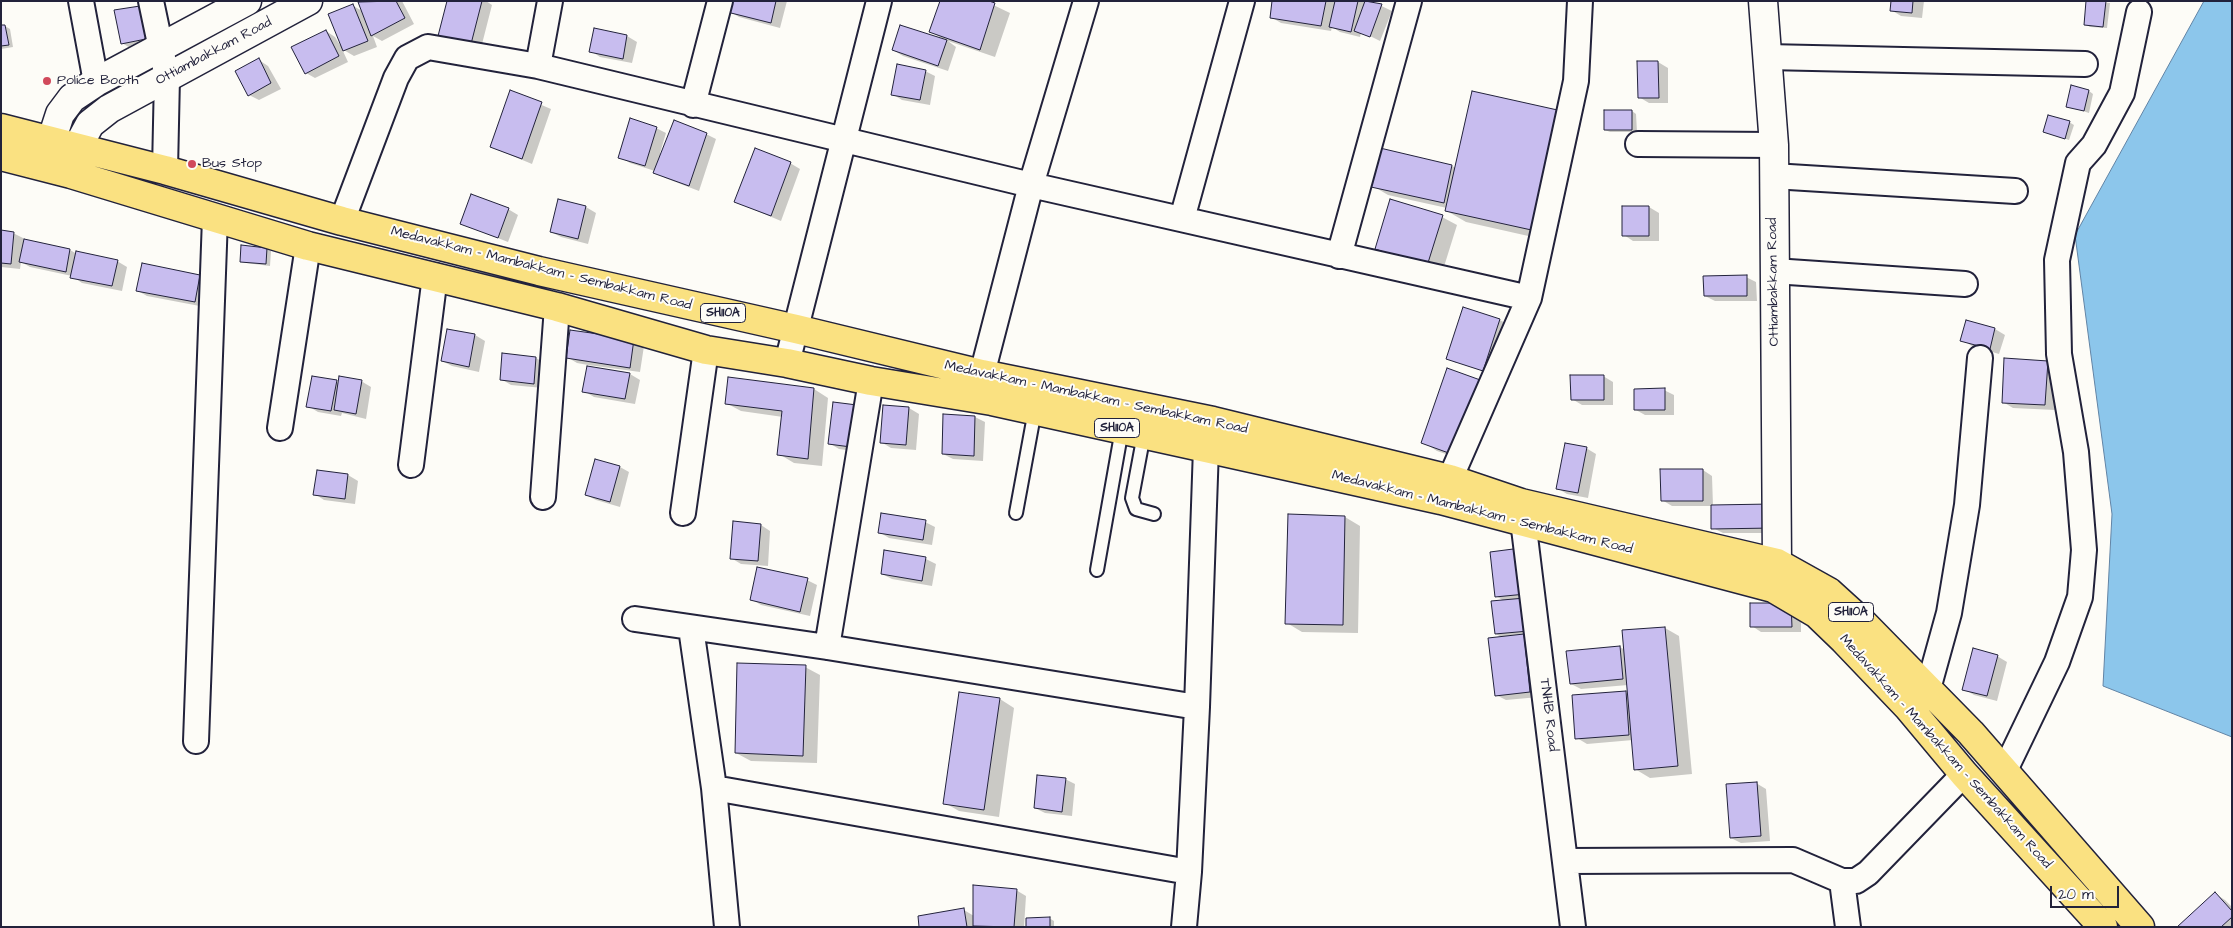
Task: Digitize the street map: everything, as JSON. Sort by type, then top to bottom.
[{"type":"main road","name":"Medavakkam - Mambakkam - Sembakkam Road","points":[[1,128],[50,140],[74,161],[215,218],[308,246],[557,307],[706,350],[787,363],[871,382],[992,400],[1441,500],[1522,512],[1777,563],[1829,592],[1862,622],[1971,732],[2140,927]]},
{"type":"main road","name":"Medavakkam - Mambakkam - Sembakkam Road","points":[[1,156],[43,166],[74,161],[165,170],[342,221],[539,271],[796,329],[982,374],[1213,421],[1450,479],[1522,512],[1773,588],[1817,614],[1844,640],[1908,707],[1964,774],[2103,927]]},
{"type":"street","points":[[80,1],[96,82]]},
{"type":"street","points":[[151,1],[167,77],[165,170]]},
{"type":"street","name":"Ottiambakkam Road","points":[[43,166],[60,114],[72,98],[96,82],[247,1]]},
{"type":"street","name":"Ottiambakkam Road","points":[[74,161],[90,124],[109,109],[308,1]]},
{"type":"street","points":[[538,66],[550,1]]},
{"type":"street","points":[[693,104],[720,1]]},
{"type":"street","points":[[787,363],[879,1]]},
{"type":"street","points":[[982,374],[1031,185],[1086,1]]},
{"type":"street","points":[[1182,219],[1242,1]]},
{"type":"street","points":[[1339,256],[1409,1]]},
{"type":"street","points":[[1450,479],[1529,298],[1576,81],[1580,1]]},
{"type":"street","name":"Ottiambakkam Road","points":[[1763,1],[1774,145],[1777,563]]},
{"type":"street","points":[[2005,770],[2057,662],[2080,597],[2084,550],[2076,452],[2059,354],[2057,260],[2078,163],[2094,145],[2122,93],[2139,12]]},
{"type":"street","points":[[342,221],[396,78],[407,58],[428,47],[538,66],[1031,185],[1529,298]]},
{"type":"street","points":[[1767,56],[2085,64]]},
{"type":"street","points":[[1638,144],[1774,145]]},
{"type":"street","points":[[1773,176],[2015,191]]},
{"type":"street","points":[[196,741],[215,218]]},
{"type":"street","points":[[280,428],[308,246]]},
{"type":"street","points":[[1774,271],[1965,284]]},
{"type":"street","points":[[412,465],[435,276]]},
{"type":"street","points":[[543,497],[557,307]]},
{"type":"street","points":[[684,513],[706,350]]},
{"type":"street","points":[[1928,689],[1949,613],[1967,505],[1980,358]]},
{"type":"street","points":[[827,647],[871,382]]},
{"type":"street","points":[[1184,927],[1189,872],[1197,708],[1206,448]]},
{"type":"street","name":"TNHB Road","points":[[1522,512],[1573,927]]},
{"type":"street","points":[[635,619],[827,647],[1197,708]]},
{"type":"street","points":[[691,628],[714,788],[727,927]]},
{"type":"street","points":[[1566,861],[1793,860],[1842,880],[1856,881],[1868,873],[1964,774]]},
{"type":"street","points":[[714,788],[1189,872]]},
{"type":"street","points":[[1842,880],[1848,927]]},
{"type":"lane","points":[[1016,513],[1035,410]]},
{"type":"lane","points":[[1133,432],[1132,498],[1136,509],[1154,514]]},
{"type":"lane","points":[[1097,570],[1133,432]]},
{"type":"water","points":[[2204,1],[2232,1],[2232,737],[2103,686],[2112,514],[2075,235]]},
{"type":"building","points":[[396,1],[405,18],[371,36],[358,2]]},
{"type":"building","points":[[447,1],[482,1],[471,44],[438,36]]},
{"type":"building","points":[[730,1],[776,1],[771,23],[727,12]]},
{"type":"building","points":[[940,1],[989,1],[995,3],[980,50],[929,32]]},
{"type":"building","points":[[1272,1],[1326,1],[1321,26],[1270,18]]},
{"type":"building","points":[[1335,1],[1358,1],[1351,32],[1329,27]]},
{"type":"building","points":[[1365,1],[1382,4],[1370,37],[1354,31]]},
{"type":"building","points":[[1891,1],[1913,1],[1912,13],[1890,11]]},
{"type":"building","points":[[2086,1],[2106,1],[2103,27],[2084,25]]},
{"type":"building","points":[[353,4],[368,41],[343,51],[328,14]]},
{"type":"building","points":[[140,6],[146,39],[121,44],[114,10]]},
{"type":"building","points":[[1,25],[5,25],[9,45],[1,46]]},
{"type":"building","points":[[900,25],[947,40],[938,66],[892,50]]},
{"type":"building","points":[[594,28],[627,35],[623,59],[589,52]]},
{"type":"building","points":[[326,30],[339,56],[305,74],[291,47]]},
{"type":"building","points":[[259,58],[271,83],[248,96],[235,71]]},
{"type":"building","points":[[1637,61],[1658,61],[1659,98],[1638,98]]},
{"type":"building","points":[[897,64],[926,70],[920,100],[891,95]]},
{"type":"building","points":[[2071,85],[2089,90],[2084,111],[2066,107]]},
{"type":"building","points":[[510,90],[542,102],[522,159],[490,147]]},
{"type":"building","points":[[1472,91],[1562,111],[1536,231],[1445,211]]},
{"type":"building","points":[[1604,110],[1632,110],[1632,130],[1604,130]]},
{"type":"building","points":[[2048,115],[2070,121],[2065,139],[2043,132]]},
{"type":"building","points":[[630,118],[657,127],[645,166],[618,158]]},
{"type":"building","points":[[674,120],[707,133],[689,186],[653,173]]},
{"type":"building","points":[[755,148],[791,162],[771,216],[734,202]]},
{"type":"building","points":[[1380,148],[1452,165],[1444,203],[1371,187]]},
{"type":"building","points":[[471,194],[509,208],[498,238],[460,224]]},
{"type":"building","points":[[558,199],[586,206],[578,239],[550,232]]},
{"type":"building","points":[[1390,199],[1443,215],[1427,266],[1375,249]]},
{"type":"building","points":[[1622,206],[1649,206],[1649,236],[1622,236]]},
{"type":"building","points":[[1,230],[14,232],[11,264],[1,263]]},
{"type":"building","points":[[24,239],[70,249],[66,272],[19,262]]},
{"type":"building","points":[[241,245],[267,248],[266,264],[240,262]]},
{"type":"building","points":[[76,251],[118,260],[112,286],[70,278]]},
{"type":"building","points":[[142,263],[200,275],[195,302],[136,291]]},
{"type":"building","points":[[1747,275],[1747,296],[1704,296],[1703,276]]},
{"type":"building","points":[[1463,307],[1500,319],[1483,371],[1446,359]]},
{"type":"building","points":[[1966,320],[1995,328],[1990,349],[1960,341]]},
{"type":"building","points":[[447,329],[475,334],[469,367],[441,361]]},
{"type":"building","points":[[570,330],[634,339],[630,368],[566,358]]},
{"type":"building","points":[[502,353],[536,357],[534,384],[500,380]]},
{"type":"building","points":[[2004,358],[2048,361],[2045,405],[2002,403]]},
{"type":"building","points":[[587,366],[630,373],[625,399],[582,392]]},
{"type":"building","points":[[1447,368],[1483,381],[1457,456],[1421,443]]},
{"type":"building","points":[[1570,375],[1604,375],[1604,400],[1571,400]]},
{"type":"building","points":[[312,376],[337,380],[331,411],[306,407]]},
{"type":"building","points":[[339,376],[362,380],[356,414],[334,410]]},
{"type":"building","points":[[728,377],[814,388],[808,459],[777,455],[782,411],[725,404]]},
{"type":"building","points":[[1665,388],[1665,410],[1634,410],[1634,389]]},
{"type":"building","points":[[833,402],[857,405],[851,447],[828,444]]},
{"type":"building","points":[[883,405],[909,407],[906,445],[880,443]]},
{"type":"building","points":[[943,414],[975,416],[974,456],[942,454]]},
{"type":"building","points":[[1565,443],[1587,447],[1578,493],[1556,489]]},
{"type":"building","points":[[595,459],[620,466],[610,502],[585,495]]},
{"type":"building","points":[[1660,469],[1703,469],[1703,501],[1661,501]]},
{"type":"building","points":[[317,470],[348,474],[345,499],[313,495]]},
{"type":"building","points":[[1772,504],[1773,528],[1711,529],[1711,505]]},
{"type":"building","points":[[881,513],[926,520],[923,540],[878,533]]},
{"type":"building","points":[[1288,514],[1345,516],[1343,625],[1285,624]]},
{"type":"building","points":[[733,521],[761,524],[758,561],[730,559]]},
{"type":"building","points":[[1521,548],[1526,594],[1495,597],[1490,552]]},
{"type":"building","points":[[884,550],[926,557],[922,581],[881,574]]},
{"type":"building","points":[[757,567],[808,578],[800,612],[750,600]]},
{"type":"building","points":[[1525,598],[1529,631],[1495,634],[1491,601]]},
{"type":"building","points":[[1750,603],[1791,603],[1792,627],[1750,627]]},
{"type":"building","points":[[1665,627],[1678,766],[1634,770],[1622,630]]},
{"type":"building","points":[[1524,634],[1530,692],[1495,696],[1488,638]]},
{"type":"building","points":[[1620,646],[1623,679],[1570,684],[1566,651]]},
{"type":"building","points":[[1973,648],[1998,655],[1987,696],[1962,690]]},
{"type":"building","points":[[737,663],[806,665],[803,756],[735,753]]},
{"type":"building","points":[[1626,691],[1629,735],[1575,739],[1572,695]]},
{"type":"building","points":[[959,692],[1000,698],[984,810],[943,804]]},
{"type":"building","points":[[1037,775],[1066,778],[1062,812],[1034,808]]},
{"type":"building","points":[[1757,782],[1761,836],[1730,838],[1726,784]]},
{"type":"building","points":[[973,885],[1017,889],[1014,927],[973,926]]},
{"type":"building","points":[[2215,892],[2232,911],[2232,917],[2221,927],[2177,927]]},
{"type":"building","points":[[964,908],[967,927],[919,927],[918,916]]},
{"type":"building","points":[[1050,917],[1050,927],[1026,927],[1026,918]]},
{"type":"place","name":"Police Booth","points":[[47,81]]},
{"type":"place","name":"Bus Stop","points":[[192,164]]}]
